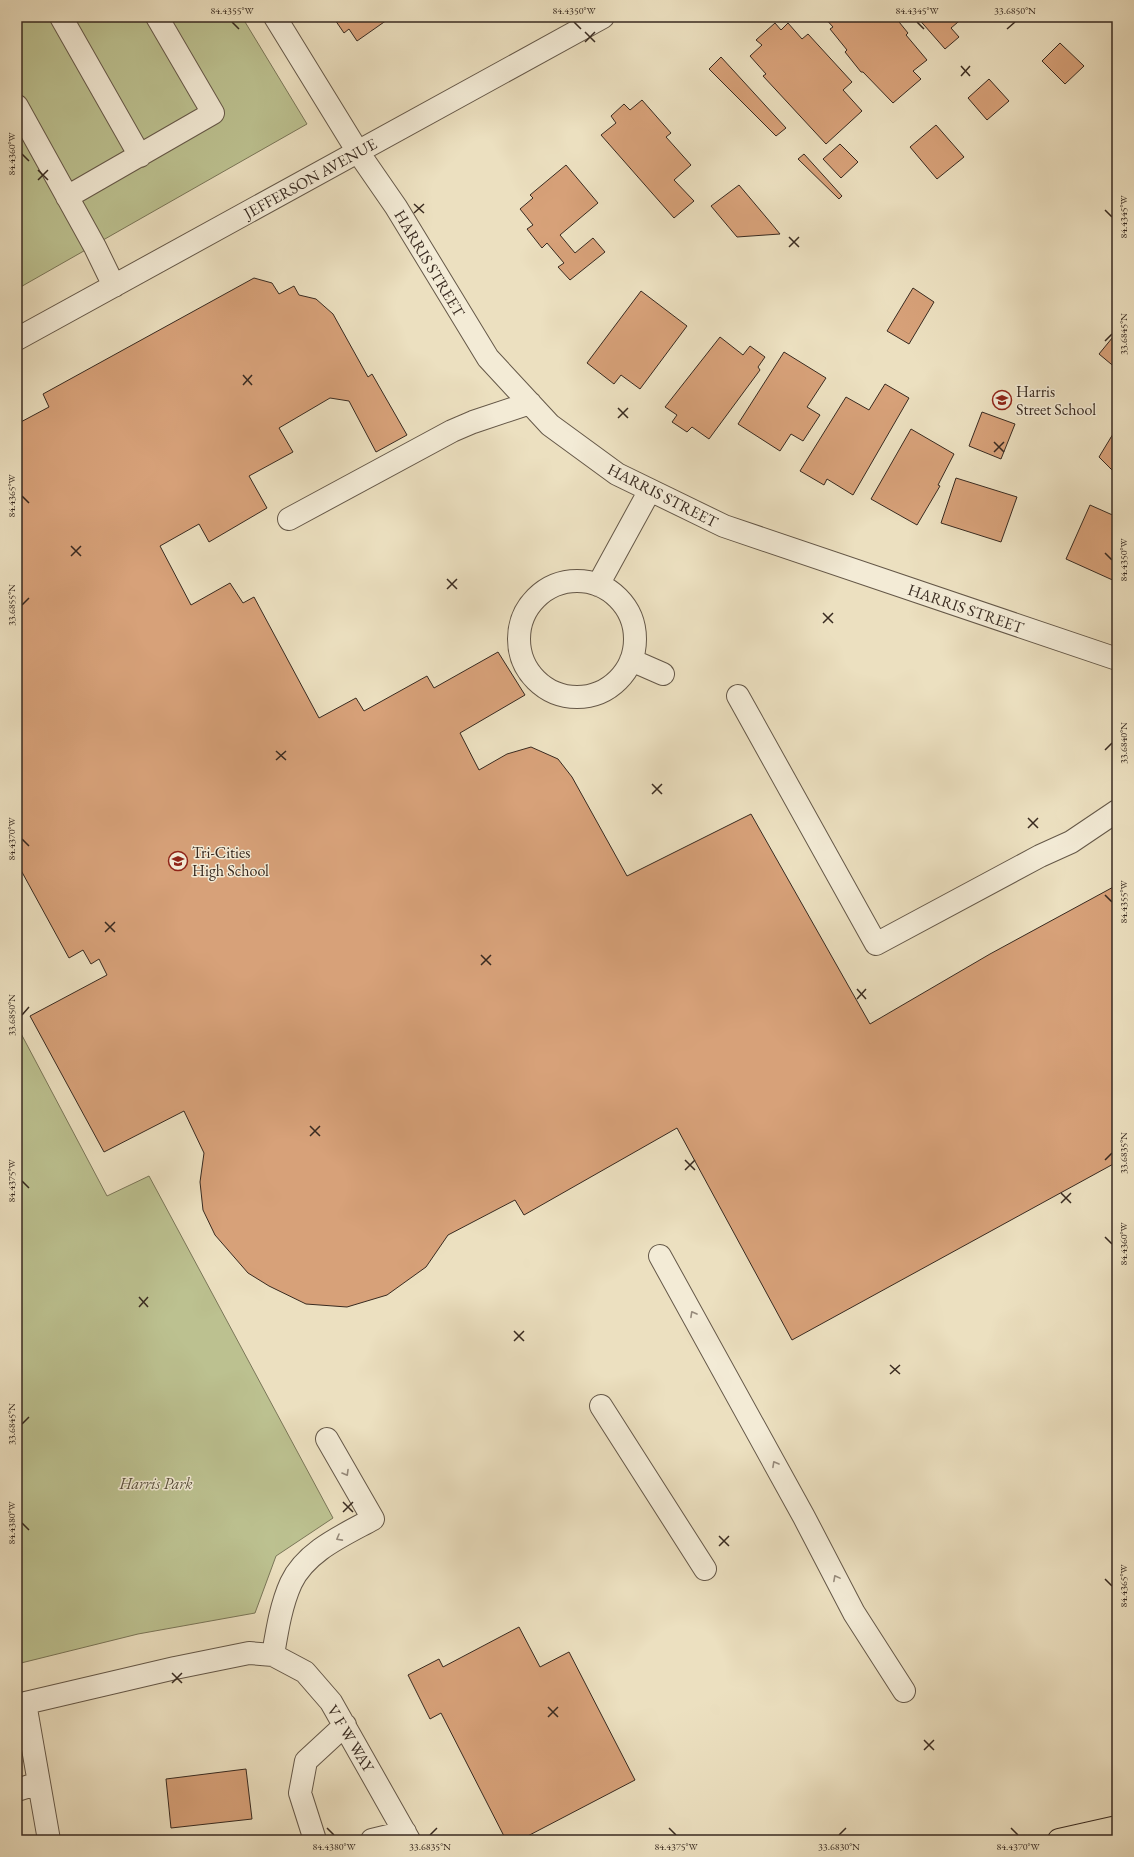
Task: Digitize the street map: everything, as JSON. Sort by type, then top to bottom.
[{"type":"main road","points":[[1059,1840],[1117,1827]]},
{"type":"street","points":[[62,17],[140,156]]},
{"type":"street","points":[[67,197],[213,113],[157,17]]},
{"type":"street","name":"HARRIS STREET","points":[[275,17],[358,152],[396,207],[488,358],[550,425],[617,474],[724,526],[1117,659]]},
{"type":"street","name":"JEFFERSON AVENUE","points":[[17,339],[603,17]]},
{"type":"street","points":[[17,106],[95,247],[114,286]]},
{"type":"street","points":[[289,519],[452,432],[473,422],[530,403]]},
{"type":"street","points":[[598,586],[650,490]]},
{"type":"street","points":[[573,581],[590,582],[605,588],[618,598],[628,612],[634,627],[631,660],[623,674],[611,686],[596,693],[580,697],[564,696],[548,690],[535,680],[525,666],[520,651],[519,634],[523,618],[531,604],[543,592],[558,584],[573,581]]},
{"type":"street","points":[[631,660],[663,674]]},
{"type":"street","points":[[738,696],[876,944],[1040,856],[1071,842],[1117,811]]},
{"type":"street","points":[[660,1256],[804,1517],[854,1613],[904,1691]]},
{"type":"street","points":[[600,1406],[705,1569]]},
{"type":"street","points":[[50,1840],[21,1704],[175,1668],[249,1653],[273,1655],[278,1626],[291,1582],[304,1564],[326,1545],[373,1519],[327,1439]]},
{"type":"street","name":"V F W WAY","points":[[273,1655],[305,1672],[331,1702],[407,1836]]},
{"type":"street","points":[[314,1840],[300,1793],[306,1761],[345,1725]]},
{"type":"street","points":[[17,1790],[39,1783]]},
{"type":"street","points":[[372,1840],[407,1836]]},
{"type":"green space","points":[[17,17],[242,17],[307,124],[17,289]]},
{"type":"green space","name":"Harris Park","points":[[17,1026],[107,1196],[149,1176],[333,1518],[276,1556],[255,1613],[138,1634],[17,1664]]},
{"type":"building","points":[[333,17],[385,17],[387,20],[357,41],[349,29],[344,33]]},
{"type":"building","points":[[824,17],[895,17],[908,33],[906,35],[927,60],[913,71],[921,79],[893,103],[863,72],[861,72],[845,52],[847,50],[830,29],[833,27]]},
{"type":"building","points":[[917,17],[964,17],[951,28],[959,37],[945,49]]},
{"type":"building","points":[[775,23],[781,30],[788,23],[802,39],[808,34],[852,82],[843,90],[862,111],[826,144],[763,76],[766,74],[750,56],[762,45],[756,40]]},
{"type":"building","points":[[1060,43],[1084,66],[1065,84],[1042,61]]},
{"type":"building","points":[[721,57],[786,128],[776,136],[709,69]]},
{"type":"building","points":[[989,79],[1009,101],[987,120],[968,98]]},
{"type":"building","points":[[642,100],[671,133],[666,137],[691,165],[674,180],[694,201],[674,218],[601,135],[616,123],[611,116],[624,104],[630,110]]},
{"type":"building","points":[[936,125],[964,157],[937,179],[910,147]]},
{"type":"building","points":[[840,144],[858,162],[841,178],[823,159]]},
{"type":"building","points":[[804,154],[842,196],[839,199],[798,159]]},
{"type":"building","points":[[566,165],[598,203],[560,235],[575,253],[593,238],[605,252],[570,280],[558,267],[564,263],[547,243],[542,248],[527,229],[533,225],[520,209],[533,198],[530,195]]},
{"type":"building","points":[[739,185],[780,234],[737,237],[711,206]]},
{"type":"building","points":[[254,278],[272,283],[279,294],[294,286],[299,295],[316,299],[333,314],[368,377],[372,374],[407,435],[376,452],[349,401],[330,398],[279,428],[293,452],[249,476],[267,508],[209,542],[199,524],[160,546],[191,605],[230,583],[243,603],[254,597],[319,718],[356,698],[364,711],[427,676],[434,688],[498,652],[525,695],[460,733],[479,770],[507,754],[531,747],[558,759],[572,777],[627,876],[751,814],[870,1024],[990,954],[1117,885],[1117,1162],[792,1340],[677,1128],[524,1215],[515,1200],[448,1235],[426,1267],[387,1295],[347,1307],[306,1304],[269,1286],[248,1273],[215,1235],[203,1210],[200,1182],[204,1153],[184,1111],[104,1152],[30,1016],[107,975],[99,959],[91,964],[83,950],[69,958],[17,863],[17,424],[49,407],[43,394]]},
{"type":"building","points":[[913,288],[934,302],[909,344],[887,331]]},
{"type":"building","points":[[641,291],[687,326],[640,389],[621,375],[614,384],[587,363]]},
{"type":"building","points":[[1117,332],[1117,369],[1099,354]]},
{"type":"building","points":[[720,337],[743,355],[750,346],[765,357],[758,367],[760,370],[709,439],[692,427],[687,432],[672,422],[677,415],[665,407]]},
{"type":"building","points":[[784,352],[826,378],[807,407],[820,415],[803,441],[791,434],[780,451],[738,424]]},
{"type":"building","points":[[885,384],[909,398],[853,495],[827,479],[824,485],[800,471],[846,397],[869,410]]},
{"type":"building","points":[[982,412],[1015,424],[1001,459],[969,446]]},
{"type":"building","points":[[911,429],[954,454],[938,485],[940,486],[917,525],[871,499]]},
{"type":"building","points":[[1116,429],[1117,430],[1117,475],[1099,457]]},
{"type":"building","points":[[956,478],[1017,497],[1001,542],[941,523]]},
{"type":"building","points":[[1090,505],[1117,517],[1117,582],[1066,559]]},
{"type":"building","points":[[519,1627],[540,1667],[569,1652],[635,1780],[520,1840],[506,1840],[441,1713],[430,1719],[408,1675],[439,1659],[443,1667]]},
{"type":"building","points":[[246,1769],[252,1819],[171,1828],[166,1779]]},
{"type":"place","name":"Harris Street School","points":[[1002,400]]},
{"type":"place","name":"Tri-Cities High School","points":[[178,861]]}]
